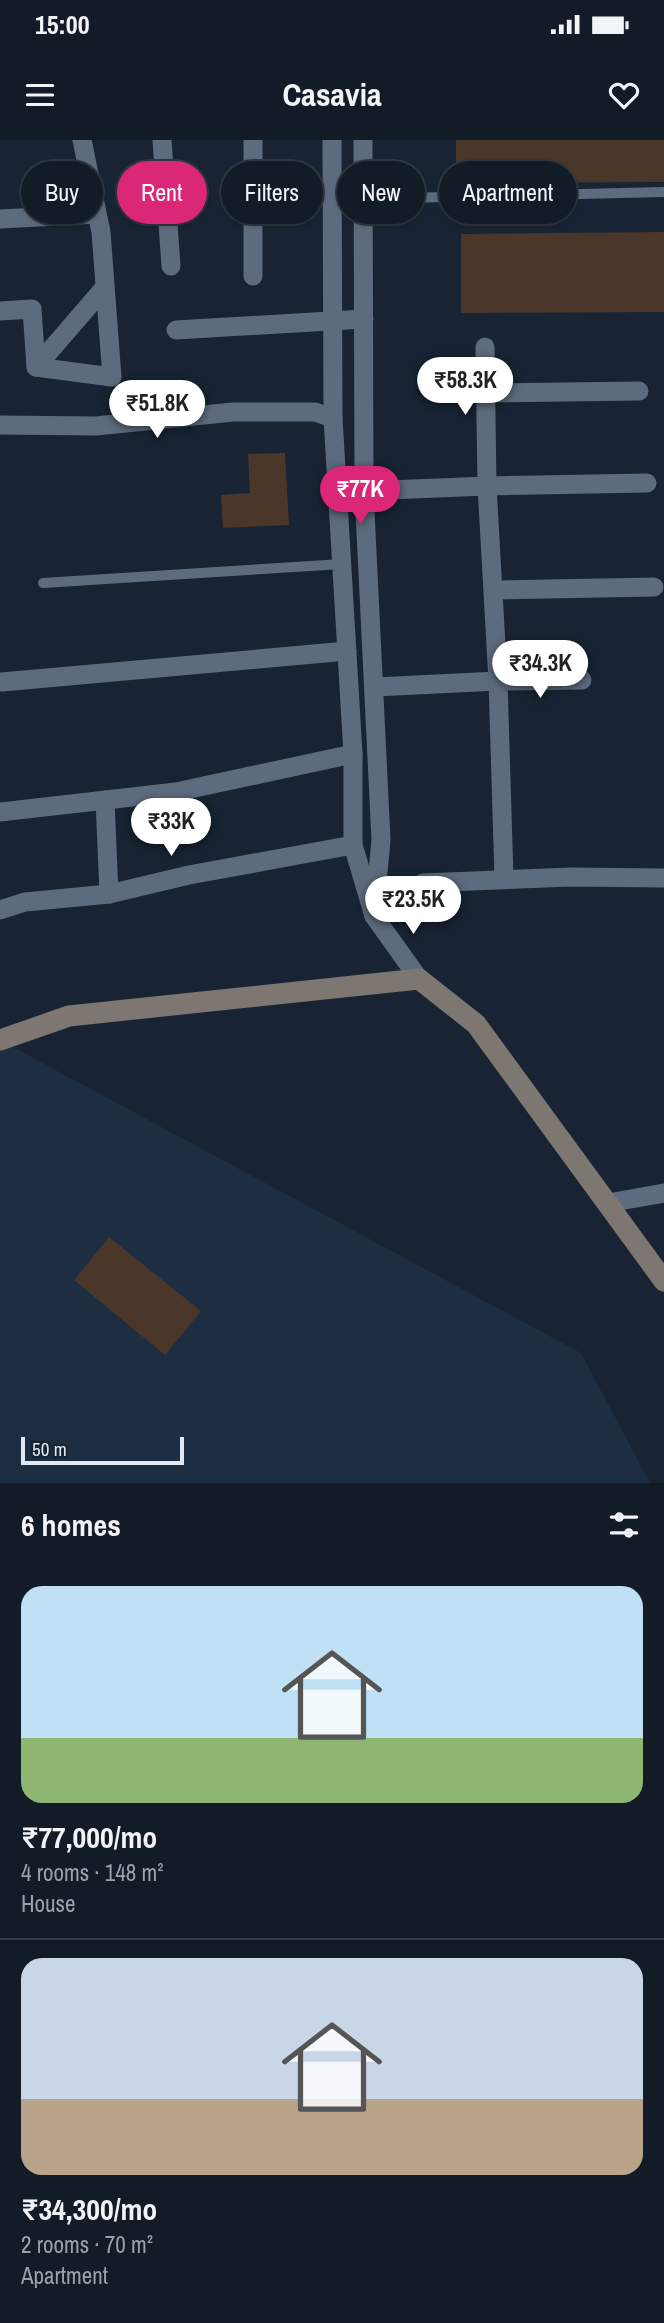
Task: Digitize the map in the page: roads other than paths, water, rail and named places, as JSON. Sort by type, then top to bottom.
[{"type":"street","points":[[82,140],[86,161]]},
{"type":"street","points":[[162,140],[171,266]]},
{"type":"street","points":[[253,140],[253,276]]},
{"type":"street","points":[[332,140],[333,418],[353,754],[353,845],[374,916],[419,979],[476,1024],[664,1281]]},
{"type":"street","points":[[363,140],[363,161]]},
{"type":"street","points":[[0,219],[21,218]]},
{"type":"street","points":[[36,367],[112,377],[98,224]]},
{"type":"street","points":[[363,224],[364,491],[381,840],[374,916]]},
{"type":"street","points":[[36,367],[105,287]]},
{"type":"street","points":[[0,311],[32,309],[36,367]]},
{"type":"street","points":[[176,330],[365,319]]},
{"type":"street","points":[[485,347],[487,486],[494,590],[505,878]]},
{"type":"street","points":[[484,393],[639,391]]},
{"type":"street","points":[[0,425],[96,426],[233,412],[315,412],[333,418]]},
{"type":"street","points":[[364,491],[647,483]]},
{"type":"street","points":[[494,590],[653,587]]},
{"type":"street","points":[[2,682],[347,650]]},
{"type":"street","points":[[374,687],[582,680]]},
{"type":"street","points":[[0,812],[176,792],[353,754]]},
{"type":"street","points":[[105,800],[109,894]]},
{"type":"street","points":[[0,910],[25,902],[109,894],[189,875],[353,845]]},
{"type":"street","points":[[374,916],[423,883],[505,878],[664,878]]},
{"type":"street","points":[[0,1040],[69,1016],[419,979]]},
{"type":"street","points":[[608,1203],[664,1193]]},
{"type":"lane","points":[[425,198],[664,192]]},
{"type":"lane","points":[[43,583],[342,564]]}]
